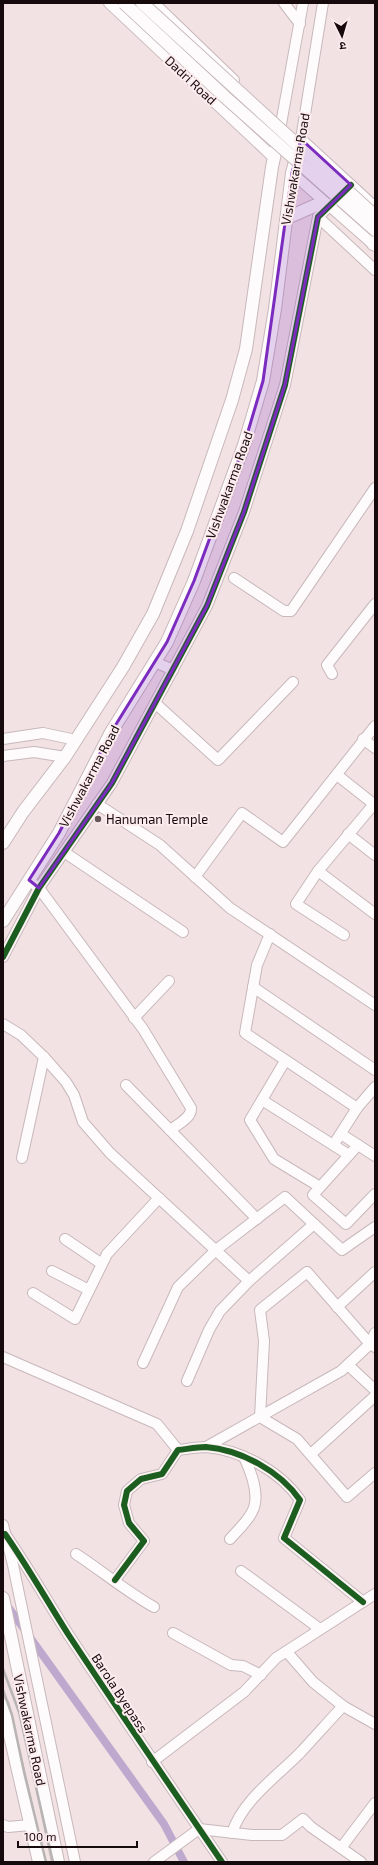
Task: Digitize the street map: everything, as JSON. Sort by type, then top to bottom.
[{"type":"main road","points":[[124,3],[225,97],[375,230]]},
{"type":"main road","points":[[142,3],[375,216]]},
{"type":"main road","name":"Vishwakarma Road","points":[[3,843],[23,812],[76,740],[123,667],[153,614],[187,531],[232,400],[246,349],[274,158],[281,124]]},
{"type":"main road","name":"Vishwakarma Road","points":[[3,921],[59,833],[110,734],[167,642],[194,580],[244,445],[263,381],[275,309],[292,173],[300,140]]},
{"type":"main road","points":[[287,218],[326,205]]},
{"type":"main road","name":"Vishwakarma Road","points":[[3,1598],[58,1862]]},
{"type":"main road","name":"Vishwakarma Road","points":[[4,1710],[39,1862]]},
{"type":"street","name":"Dadri Road","points":[[109,3],[274,158]]},
{"type":"street","points":[[154,3],[281,124]]},
{"type":"street","points":[[284,3],[300,24]]},
{"type":"street","name":"Vishwakarma Road","points":[[281,124],[303,3]]},
{"type":"street","name":"Vishwakarma Road","points":[[300,140],[323,3]]},
{"type":"street","points":[[300,140],[375,207]]},
{"type":"street","points":[[292,173],[326,205],[374,244]]},
{"type":"street","points":[[3,956],[39,888],[112,783],[207,606],[244,512],[264,455],[285,385],[318,217],[326,205],[351,185]]},
{"type":"street","points":[[318,217],[375,270]]},
{"type":"street","points":[[234,578],[284,611],[291,611],[375,488]]},
{"type":"street","points":[[332,674],[327,665],[375,604]]},
{"type":"street","points":[[154,662],[173,670]]},
{"type":"street","points":[[155,703],[218,760],[293,682]]},
{"type":"street","points":[[195,876],[242,813],[283,842],[337,775],[363,739],[375,726]]},
{"type":"street","points":[[3,739],[43,733],[76,740]]},
{"type":"street","points":[[363,739],[375,748]]},
{"type":"street","points":[[3,756],[34,752],[64,757]]},
{"type":"street","points":[[337,775],[374,804],[318,871],[296,904],[344,935]]},
{"type":"street","points":[[97,804],[160,845],[230,908],[375,1005]]},
{"type":"street","points":[[348,834],[375,856]]},
{"type":"street","points":[[64,852],[183,932]]},
{"type":"street","points":[[318,871],[375,914]]},
{"type":"street","points":[[29,880],[39,888],[134,1018],[191,1108],[191,1112],[188,1117],[170,1130]]},
{"type":"street","points":[[270,934],[257,966],[245,1034],[357,1108]]},
{"type":"street","points":[[134,1018],[169,981]]},
{"type":"street","points":[[254,987],[375,1070]]},
{"type":"street","points":[[3,1024],[21,1035],[44,1057],[66,1082],[74,1095],[82,1122],[110,1153],[249,1281]]},
{"type":"street","points":[[22,1158],[44,1057]]},
{"type":"street","points":[[285,1061],[250,1120],[274,1159],[320,1187]]},
{"type":"street","points":[[126,1085],[257,1219]]},
{"type":"street","points":[[334,1144],[357,1108],[375,1087]]},
{"type":"street","points":[[262,1100],[334,1144],[349,1155]]},
{"type":"street","points":[[341,1134],[375,1156]]},
{"type":"street","points":[[358,1145],[313,1195],[346,1224],[375,1194]]},
{"type":"street","points":[[142,1363],[178,1287],[216,1250],[285,1197],[342,1250],[375,1227]]},
{"type":"street","points":[[33,1293],[75,1319],[107,1254],[159,1198]]},
{"type":"street","points":[[187,1382],[220,1311],[249,1281],[314,1224]]},
{"type":"street","points":[[65,1239],[102,1264]]},
{"type":"street","points":[[52,1271],[89,1290]]},
{"type":"street","points":[[260,1417],[264,1341],[260,1310],[307,1272],[372,1346]]},
{"type":"street","points":[[337,1307],[375,1272]]},
{"type":"street","points":[[206,1447],[341,1371],[372,1346],[375,1333]]},
{"type":"street","points":[[3,1357],[157,1424],[178,1450]]},
{"type":"street","points":[[348,1365],[375,1390]]},
{"type":"street","points":[[311,1454],[375,1396]]},
{"type":"street","points":[[260,1417],[297,1439],[348,1497],[375,1473]]},
{"type":"street","points":[[178,1450],[206,1447],[239,1454],[277,1475],[300,1500],[284,1538],[363,1602]]},
{"type":"street","points":[[115,1580],[144,1541],[129,1523],[124,1505],[127,1491],[141,1479],[162,1474],[178,1450]]},
{"type":"street","points":[[230,1539],[253,1511],[255,1496],[252,1477],[244,1457]]},
{"type":"street","points":[[4,1531],[13,1565],[75,1862]]},
{"type":"street","name":"Barola Byepass","points":[[4,1531],[27,1565],[45,1598],[152,1762],[197,1830],[222,1862]]},
{"type":"street","points":[[76,1554],[115,1580],[133,1596],[154,1607]]},
{"type":"street","points":[[241,1571],[320,1629]]},
{"type":"street","points":[[152,1762],[244,1692],[276,1658],[375,1594]]},
{"type":"street","points":[[173,1632],[231,1665],[243,1666],[260,1675]]},
{"type":"street","points":[[286,1652],[313,1682],[343,1706],[369,1722],[375,1723]]},
{"type":"street","points":[[232,1833],[236,1820],[255,1797],[343,1706]]},
{"type":"street","points":[[341,1848],[375,1802]]},
{"type":"street","points":[[158,1861],[197,1830],[282,1835],[303,1819],[361,1862]]},
{"type":"street","points":[[3,1825],[8,1827],[30,1825]]},
{"type":"highlighted area","points":[[301,139],[351,185],[318,217],[285,385],[244,512],[207,606],[112,783],[39,888],[29,880],[59,833],[110,734],[167,642],[194,581],[244,445],[263,381],[292,173]]},
{"type":"waterway","points":[[6,1604],[164,1824],[184,1862]]},
{"type":"railway","points":[[3,1669],[19,1712],[53,1862]]},
{"type":"railway","points":[[3,1690],[12,1715],[46,1862]]},
{"type":"cycle path","points":[[3,957],[39,888],[112,783],[207,606],[244,512],[285,385],[318,217],[351,185]]},
{"type":"cycle path","points":[[115,1580],[144,1541],[129,1523],[124,1505],[127,1491],[141,1479],[162,1474],[178,1450],[206,1447],[233,1452],[246,1457],[271,1471],[282,1480],[300,1500],[284,1538],[363,1602]]},
{"type":"cycle path","points":[[3,1534],[5,1534],[30,1571],[68,1634],[222,1862]]},
{"type":"place","name":"Hanuman Temple","points":[[98,819]]}]
